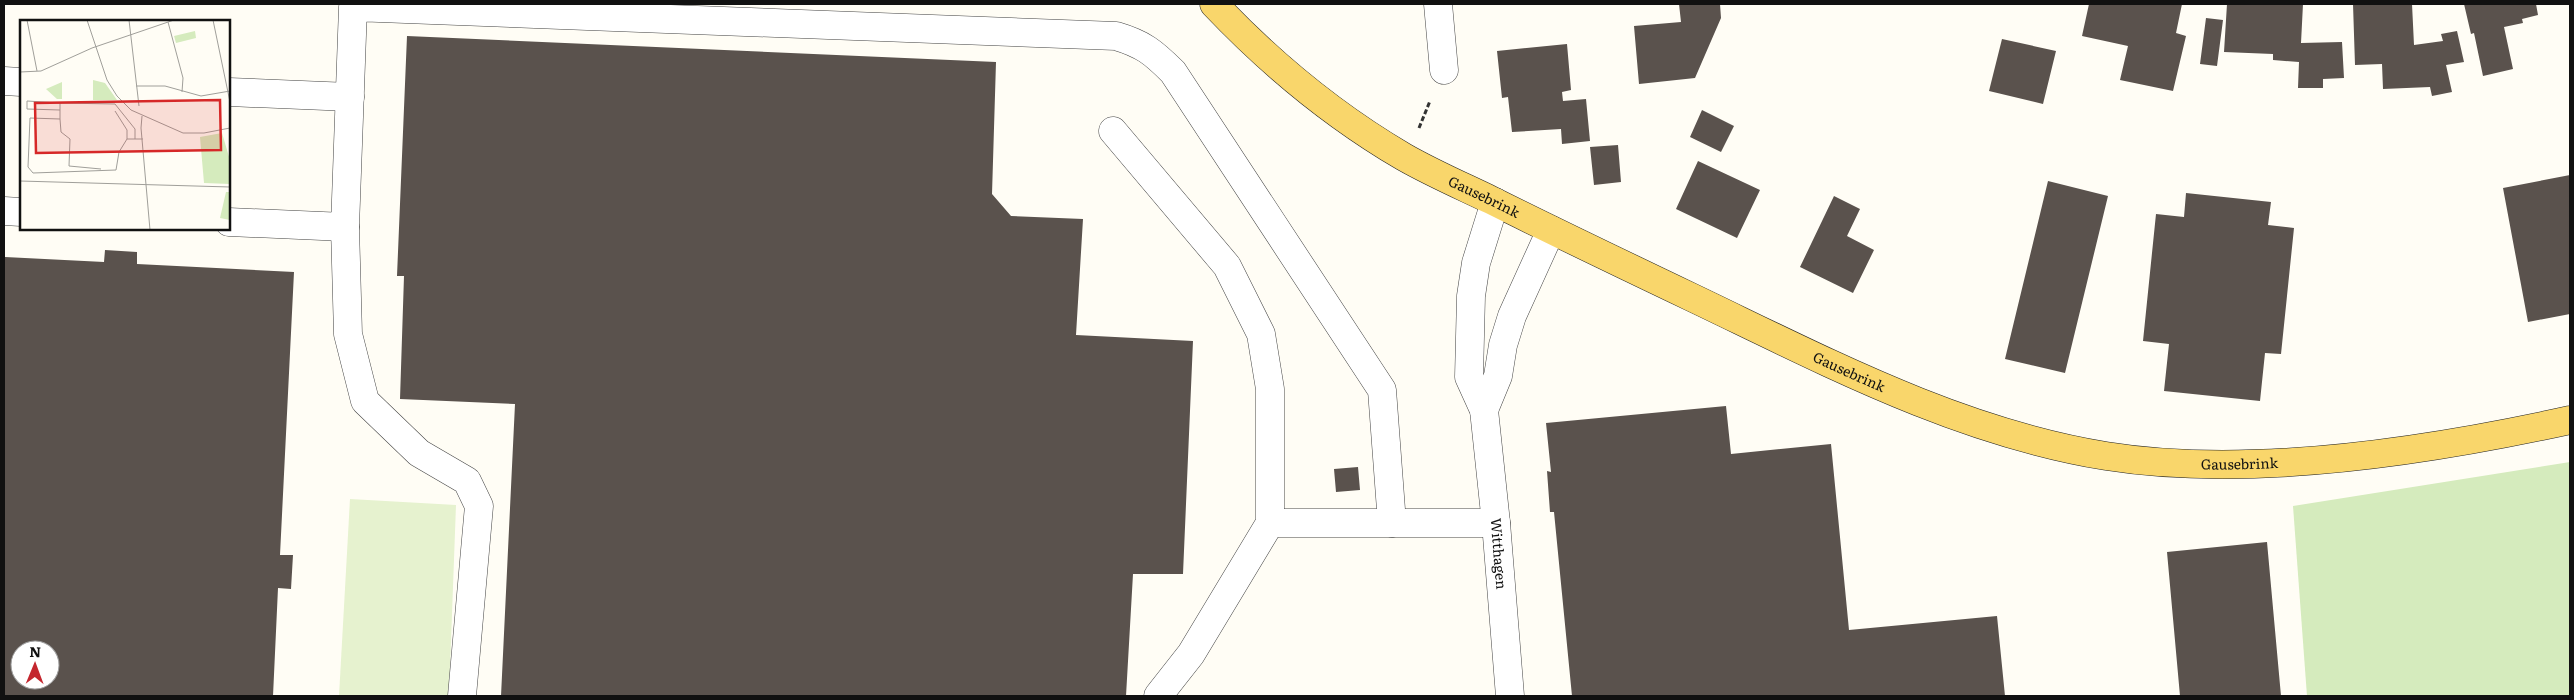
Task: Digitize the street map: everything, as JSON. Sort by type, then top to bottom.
[{"type":"main road","name":"Gausebrink","points":[[1214,4],[1272,60],[1336,112],[1406,158],[1551,230],[1920,404],[2003,432],[2052,445],[2107,456],[2213,463],[2286,461],[2424,446],[2570,420]]},
{"type":"street","points":[[1438,4],[1444,70]]},
{"type":"street","points":[[462,696],[479,506],[467,481],[419,453],[365,401],[348,334],[345,227],[352,5],[1116,36],[1139,43],[1155,54],[1172,72],[1382,390],[1392,523]]},
{"type":"street","points":[[4,81],[20,82]]},
{"type":"street","points":[[230,92],[350,97]]},
{"type":"street","points":[[1113,131],[1227,266],[1261,334],[1270,389],[1270,523],[1191,654],[1158,696]]},
{"type":"street","name":"Witthagen","points":[[1495,202],[1476,263],[1471,296],[1468,341],[1469,376],[1484,410],[1496,523],[1510,696]]},
{"type":"street","points":[[4,211],[20,212]]},
{"type":"street","points":[[230,222],[345,227]]},
{"type":"street","name":"Witthagen","points":[[1484,410],[1498,376],[1512,316],[1551,230]]},
{"type":"street","points":[[1270,523],[1496,523]]},
{"type":"path","points":[[1406,158],[1444,70]]},
{"type":"green space","points":[[2570,462],[2570,696],[2307,696],[2293,506]]},
{"type":"green space","points":[[350,499],[456,505],[449,696],[339,696]]},
{"type":"building","points":[[1679,4],[1720,4],[1721,18],[1695,78],[1639,84],[1634,26],[1681,22]]},
{"type":"building","points":[[2089,4],[2182,4],[2176,33],[2186,36],[2173,91],[2120,80],[2128,46],[2082,36]]},
{"type":"building","points":[[2227,4],[2303,4],[2301,43],[2342,42],[2344,78],[2323,79],[2323,88],[2298,88],[2299,62],[2273,60],[2273,54],[2224,52]]},
{"type":"building","points":[[2353,4],[2412,4],[2414,45],[2443,41],[2441,34],[2457,31],[2464,62],[2446,65],[2452,92],[2432,96],[2430,87],[2383,89],[2382,64],[2355,65]]},
{"type":"building","points":[[2464,4],[2536,4],[2538,15],[2522,19],[2523,23],[2504,27],[2513,69],[2483,76],[2474,33],[2471,34]]},
{"type":"building","points":[[2206,18],[2223,20],[2217,66],[2200,64]]},
{"type":"building","points":[[407,36],[996,62],[992,194],[1011,216],[1083,219],[1076,335],[1193,341],[1183,574],[1133,574],[1126,696],[501,696],[515,404],[400,399],[404,276],[397,276]]},
{"type":"building","points":[[2002,39],[2056,51],[2043,104],[1989,91]]},
{"type":"building","points":[[1567,44],[1571,90],[1562,92],[1563,101],[1586,99],[1590,141],[1562,144],[1561,129],[1512,132],[1508,97],[1502,98],[1497,51]]},
{"type":"building","points":[[1702,110],[1734,126],[1721,152],[1690,137]]},
{"type":"building","points":[[1618,145],[1621,182],[1594,185],[1590,147]]},
{"type":"building","points":[[1698,161],[1760,190],[1737,238],[1676,209]]},
{"type":"building","points":[[2570,175],[2570,314],[2528,322],[2503,188]]},
{"type":"building","points":[[2048,181],[2108,196],[2065,373],[2005,359]]},
{"type":"building","points":[[2186,193],[2271,202],[2268,225],[2294,228],[2281,354],[2265,353],[2260,401],[2164,391],[2169,344],[2143,341],[2156,214],[2184,217]]},
{"type":"building","points":[[1834,196],[1860,209],[1847,236],[1874,250],[1853,293],[1800,267]]},
{"type":"building","points":[[105,250],[137,252],[137,264],[294,272],[280,555],[293,555],[291,589],[278,588],[273,696],[4,696],[5,257],[104,262]]},
{"type":"building","points":[[1726,406],[1731,454],[1831,444],[1849,630],[1997,616],[2005,696],[1572,696],[1554,512],[1550,512],[1547,471],[1551,472],[1546,423]]},
{"type":"building","points":[[1358,467],[1360,490],[1336,492],[1334,469]]},
{"type":"building","points":[[2267,542],[2281,696],[2180,696],[2167,552]]}]
